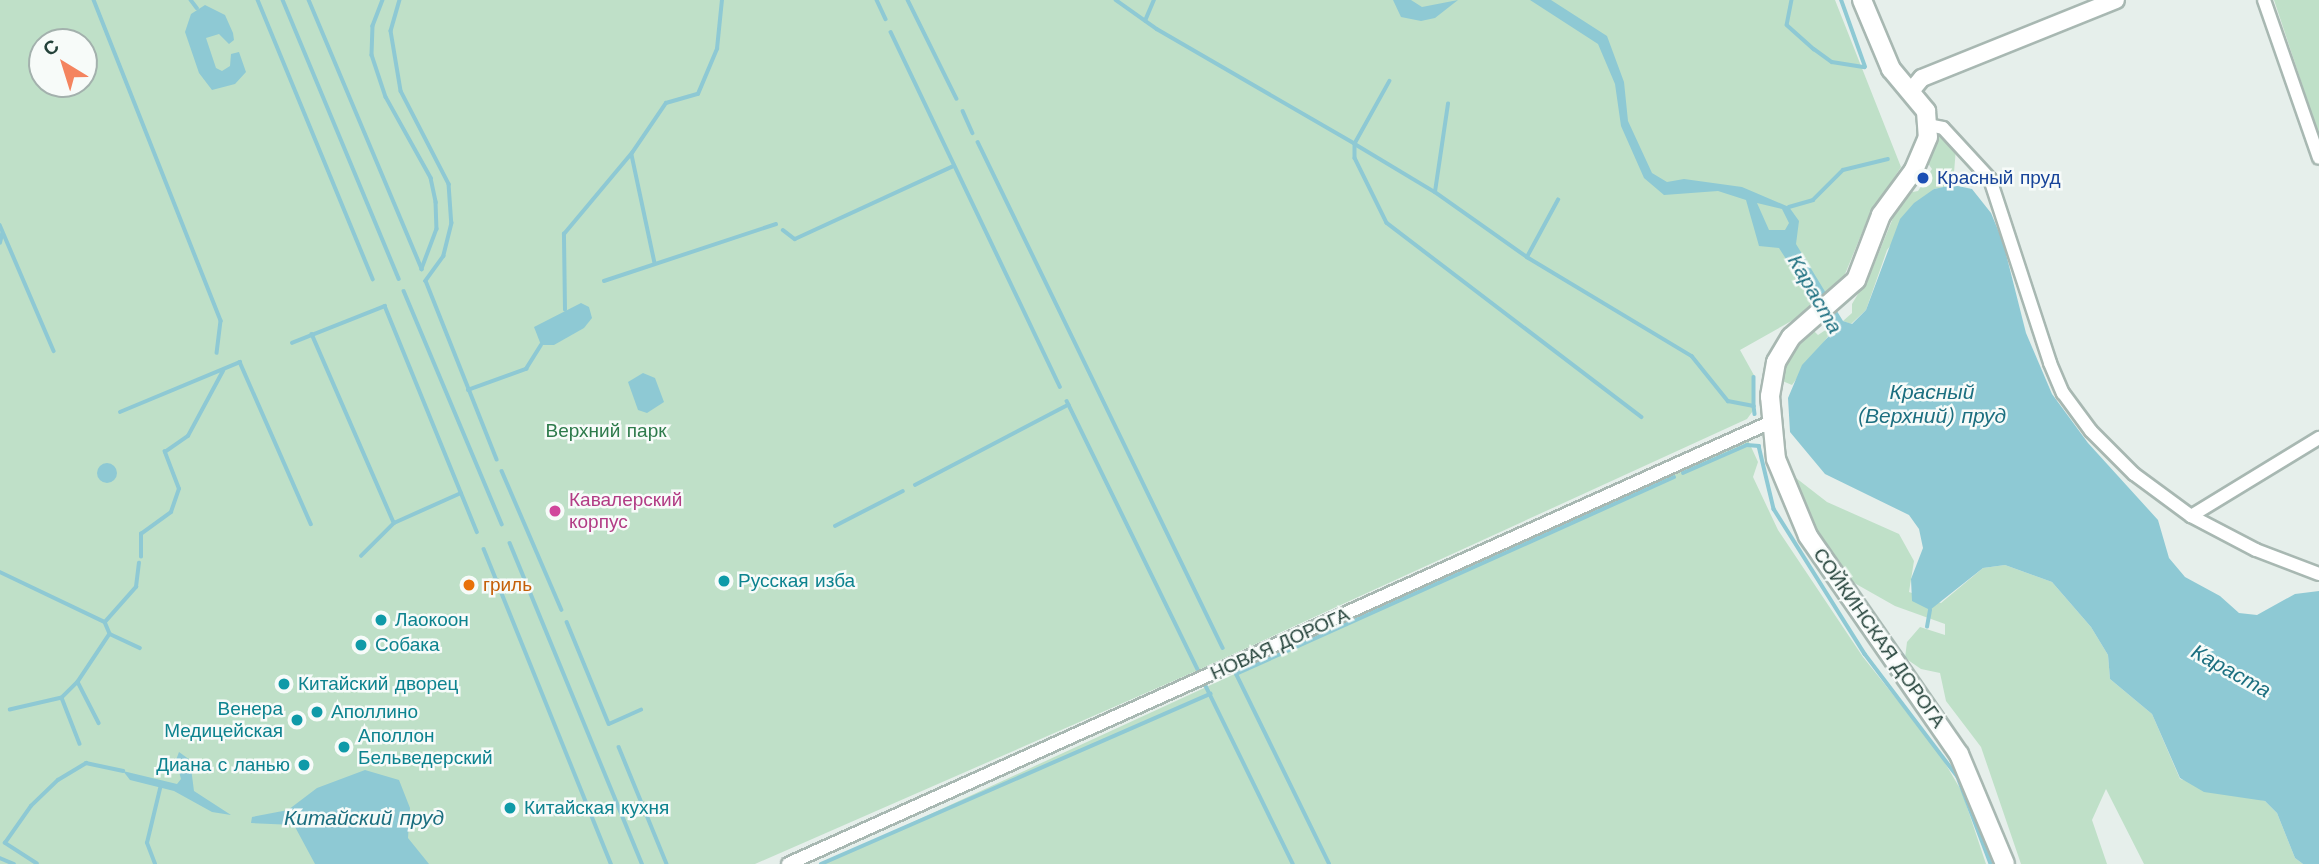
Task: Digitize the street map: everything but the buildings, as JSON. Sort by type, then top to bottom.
[{"type":"main road","points":[[1862,0],[1891,69],[1926,111],[1930,125]]},
{"type":"main road","name":"СОЙКИНСКАЯ ДОРОГА","points":[[1930,125],[1921,156],[1881,215],[1856,280],[1836,301],[1791,337],[1776,362],[1771,422],[1781,478],[1797,517],[1857,613],[1959,754],[2005,864]]},
{"type":"street","points":[[1911,91],[1922,78],[2116,0]]},
{"type":"street","points":[[2264,0],[2319,158]]},
{"type":"street","points":[[1930,125],[1943,128],[1990,180],[2063,393],[2112,455],[2190,516],[2256,550],[2319,574]]},
{"type":"street","name":"НОВАЯ ДОРОГА","points":[[788,864],[1771,422]]},
{"type":"street","points":[[2190,516],[2319,438]]},
{"type":"green space","name":"Верхний парк","points":[[0,0],[1835,0],[1901,167],[1868,218],[1841,284],[1802,315],[1740,350],[1755,377],[1755,408],[1747,419],[1203,668],[755,864],[0,864]]},
{"type":"green space","points":[[2274,0],[2319,0],[2319,135]]},
{"type":"green space","points":[[1934,132],[1956,148],[1953,185],[1934,189],[1887,250],[1866,310],[1851,324],[1843,321],[1852,313],[1852,304],[1871,272],[1897,208],[1907,193],[1918,191],[1932,169],[1927,162]]},
{"type":"green space","points":[[1812,329],[1818,335],[1827,329],[1829,335],[1792,385],[1780,380],[1794,343]]},
{"type":"green space","points":[[1747,438],[1758,462],[1753,477],[1778,530],[1863,657],[1938,751],[1962,792],[1986,864],[822,864]]},
{"type":"green space","points":[[1787,471],[1827,502],[1899,534],[1914,561],[1909,592],[1941,603],[1983,568],[2005,565],[2052,582],[2091,627],[2108,655],[2110,679],[2152,714],[2180,779],[2265,801],[2277,813],[2295,858],[2303,864],[2144,864],[2106,789],[2092,820],[2107,864],[2021,864],[1981,747],[1946,701],[1940,673],[1921,669],[1905,658],[1907,642],[1920,627],[1945,635],[1945,624],[1895,606],[1849,580],[1804,512]]},
{"type":"water","points":[[1393,0],[1411,0],[1422,7],[1458,0],[1435,18],[1421,21],[1401,17]]},
{"type":"water","name":"Красный (Верхний) пруд","points":[[1530,0],[1551,0],[1607,36],[1624,82],[1628,121],[1652,173],[1667,182],[1684,179],[1742,187],[1789,207],[1799,221],[1796,244],[1843,321],[1852,324],[1866,310],[1900,219],[1914,203],[1934,189],[1953,185],[1972,189],[1991,213],[2003,242],[2026,333],[2052,394],[2088,443],[2158,520],[2169,558],[2185,577],[2220,596],[2239,613],[2257,615],[2295,594],[2319,591],[2319,864],[2303,864],[2295,858],[2277,813],[2265,801],[2204,792],[2180,778],[2152,714],[2110,679],[2108,655],[2091,627],[2052,582],[2005,565],[1983,568],[1930,610],[1912,601],[1911,579],[1923,548],[1919,529],[1909,515],[1825,474],[1790,432],[1788,398],[1802,365],[1829,336],[1823,317],[1779,248],[1759,246],[1746,200],[1718,191],[1664,195],[1644,178],[1621,126],[1615,84],[1598,44]],"holes":[[[1757,203],[1782,209],[1789,223],[1785,230],[1769,230]]]},
{"type":"water","points":[[205,5],[225,15],[233,33],[234,40],[229,44],[219,34],[206,38],[216,68],[222,71],[230,66],[231,54],[239,52],[246,72],[235,84],[212,90],[199,73],[185,32],[191,14]]},
{"type":"water","points":[[581,303],[589,307],[592,318],[584,328],[554,345],[541,345],[534,327]]},
{"type":"water","points":[[643,373],[655,378],[664,402],[647,413],[638,410],[628,382]]},
{"type":"water","points":[[107,463],[114,466],[117,473],[114,480],[107,483],[100,480],[97,473],[100,466]]},
{"type":"water","points":[[179,752],[190,760],[194,791],[231,815],[212,812],[174,791],[130,780],[123,771],[177,784],[181,779],[176,760]]},
{"type":"water","name":"Китайский пруд","points":[[365,770],[399,780],[410,808],[408,838],[429,864],[315,864],[294,825],[251,823],[252,817],[288,810],[317,788]]},
{"type":"waterway","points":[[94,0],[221,321],[217,353]]},
{"type":"waterway","points":[[191,0],[197,8]]},
{"type":"waterway","points":[[258,0],[373,279]]},
{"type":"waterway","points":[[283,0],[399,279]]},
{"type":"waterway","points":[[309,0],[422,269]]},
{"type":"waterway","points":[[383,0],[373,26],[372,55],[386,97],[431,178],[436,202],[437,229],[422,269]]},
{"type":"waterway","points":[[400,0],[391,31],[401,91],[449,184],[452,223],[444,256],[426,281],[497,459]]},
{"type":"waterway","points":[[565,310],[564,234],[632,153],[666,103],[698,94],[717,49],[722,0]]},
{"type":"waterway","points":[[877,0],[886,19]]},
{"type":"waterway","points":[[908,0],[957,99]]},
{"type":"waterway","points":[[1116,0],[1157,29],[1355,144],[1355,158],[1387,223],[1642,417]]},
{"type":"waterway","points":[[1145,21],[1154,0]]},
{"type":"waterway","points":[[1792,0],[1787,25],[1832,62],[1865,67],[1841,0]]},
{"type":"waterway","points":[[891,32],[1060,387]]},
{"type":"waterway","points":[[1390,81],[1355,144],[1435,192],[1448,104]]},
{"type":"waterway","points":[[963,111],[973,133]]},
{"type":"waterway","points":[[978,142],[1223,648]]},
{"type":"waterway","points":[[632,155],[655,263]]},
{"type":"waterway","points":[[1789,207],[1813,200],[1843,170],[1888,159]]},
{"type":"waterway","points":[[783,230],[795,239],[954,166]]},
{"type":"waterway","points":[[1435,192],[1527,257],[1692,356],[1728,401],[1754,406],[1755,414]]},
{"type":"waterway","points":[[1527,257],[1558,200]]},
{"type":"waterway","points":[[604,281],[776,224]]},
{"type":"waterway","points":[[0,225],[54,351]]},
{"type":"waterway","points":[[0,243],[2,234]]},
{"type":"waterway","points":[[404,291],[502,524]]},
{"type":"waterway","points":[[292,343],[385,306],[477,532]]},
{"type":"waterway","points":[[312,334],[394,523]]},
{"type":"waterway","points":[[468,390],[526,369],[541,345]]},
{"type":"waterway","points":[[120,412],[240,362],[311,524]]},
{"type":"waterway","points":[[141,557],[141,534],[171,512],[179,489],[165,452],[188,436],[223,371]]},
{"type":"waterway","points":[[1754,377],[1754,406]]},
{"type":"waterway","points":[[1067,401],[1198,669]]},
{"type":"waterway","points":[[915,485],[1068,405]]},
{"type":"waterway","points":[[1683,473],[1747,445],[1759,446],[1774,509],[1865,654],[1958,777],[1991,864]]},
{"type":"waterway","points":[[502,471],[562,610]]},
{"type":"waterway","points":[[1329,864],[1236,674],[1674,477]]},
{"type":"waterway","points":[[835,526],[903,491]]},
{"type":"waterway","points":[[361,556],[394,523],[461,493]]},
{"type":"waterway","points":[[510,543],[642,864]]},
{"type":"waterway","points":[[484,549],[611,864]]},
{"type":"waterway","points":[[105,622],[136,587],[139,563]]},
{"type":"waterway","points":[[0,572],[105,622],[110,634],[78,682],[62,698],[10,710]]},
{"type":"waterway","points":[[1927,627],[1930,610]]},
{"type":"waterway","points":[[567,622],[609,724],[641,710]]},
{"type":"waterway","points":[[110,634],[140,648]]},
{"type":"waterway","points":[[1890,639],[1905,658]]},
{"type":"waterway","points":[[78,682],[99,723]]},
{"type":"waterway","points":[[1205,684],[1293,864]]},
{"type":"waterway","points":[[821,864],[1210,694]]},
{"type":"waterway","points":[[62,698],[80,744]]},
{"type":"waterway","points":[[619,747],[667,864]]},
{"type":"waterway","points":[[37,864],[5,843],[31,806],[58,780],[86,763],[123,771]]},
{"type":"waterway","points":[[155,864],[147,843],[160,789]]},
{"type":"waterway","points":[[0,858],[14,864]]},
{"type":"place","name":"Красный пруд","points":[[1923,178]]},
{"type":"place","name":"Кавалерский корпус","points":[[555,511]]},
{"type":"place","name":"Русская изба","points":[[724,581]]},
{"type":"place","name":"гриль","points":[[469,585]]},
{"type":"place","name":"Лаокоон","points":[[381,620]]},
{"type":"place","name":"Собака","points":[[361,645]]},
{"type":"place","name":"Китайский дворец","points":[[284,684]]},
{"type":"place","name":"Аполлино","points":[[317,712]]},
{"type":"place","name":"Венера Медицейская","points":[[297,720]]},
{"type":"place","name":"Аполлон Бельведерский","points":[[344,747]]},
{"type":"place","name":"Диана с ланью","points":[[304,765]]},
{"type":"place","name":"Китайская кухня","points":[[510,808]]},
{"type":"water label","name":"Караста","points":[[1815,294]]},
{"type":"water label","name":"Караста","points":[[2231,671]]}]
